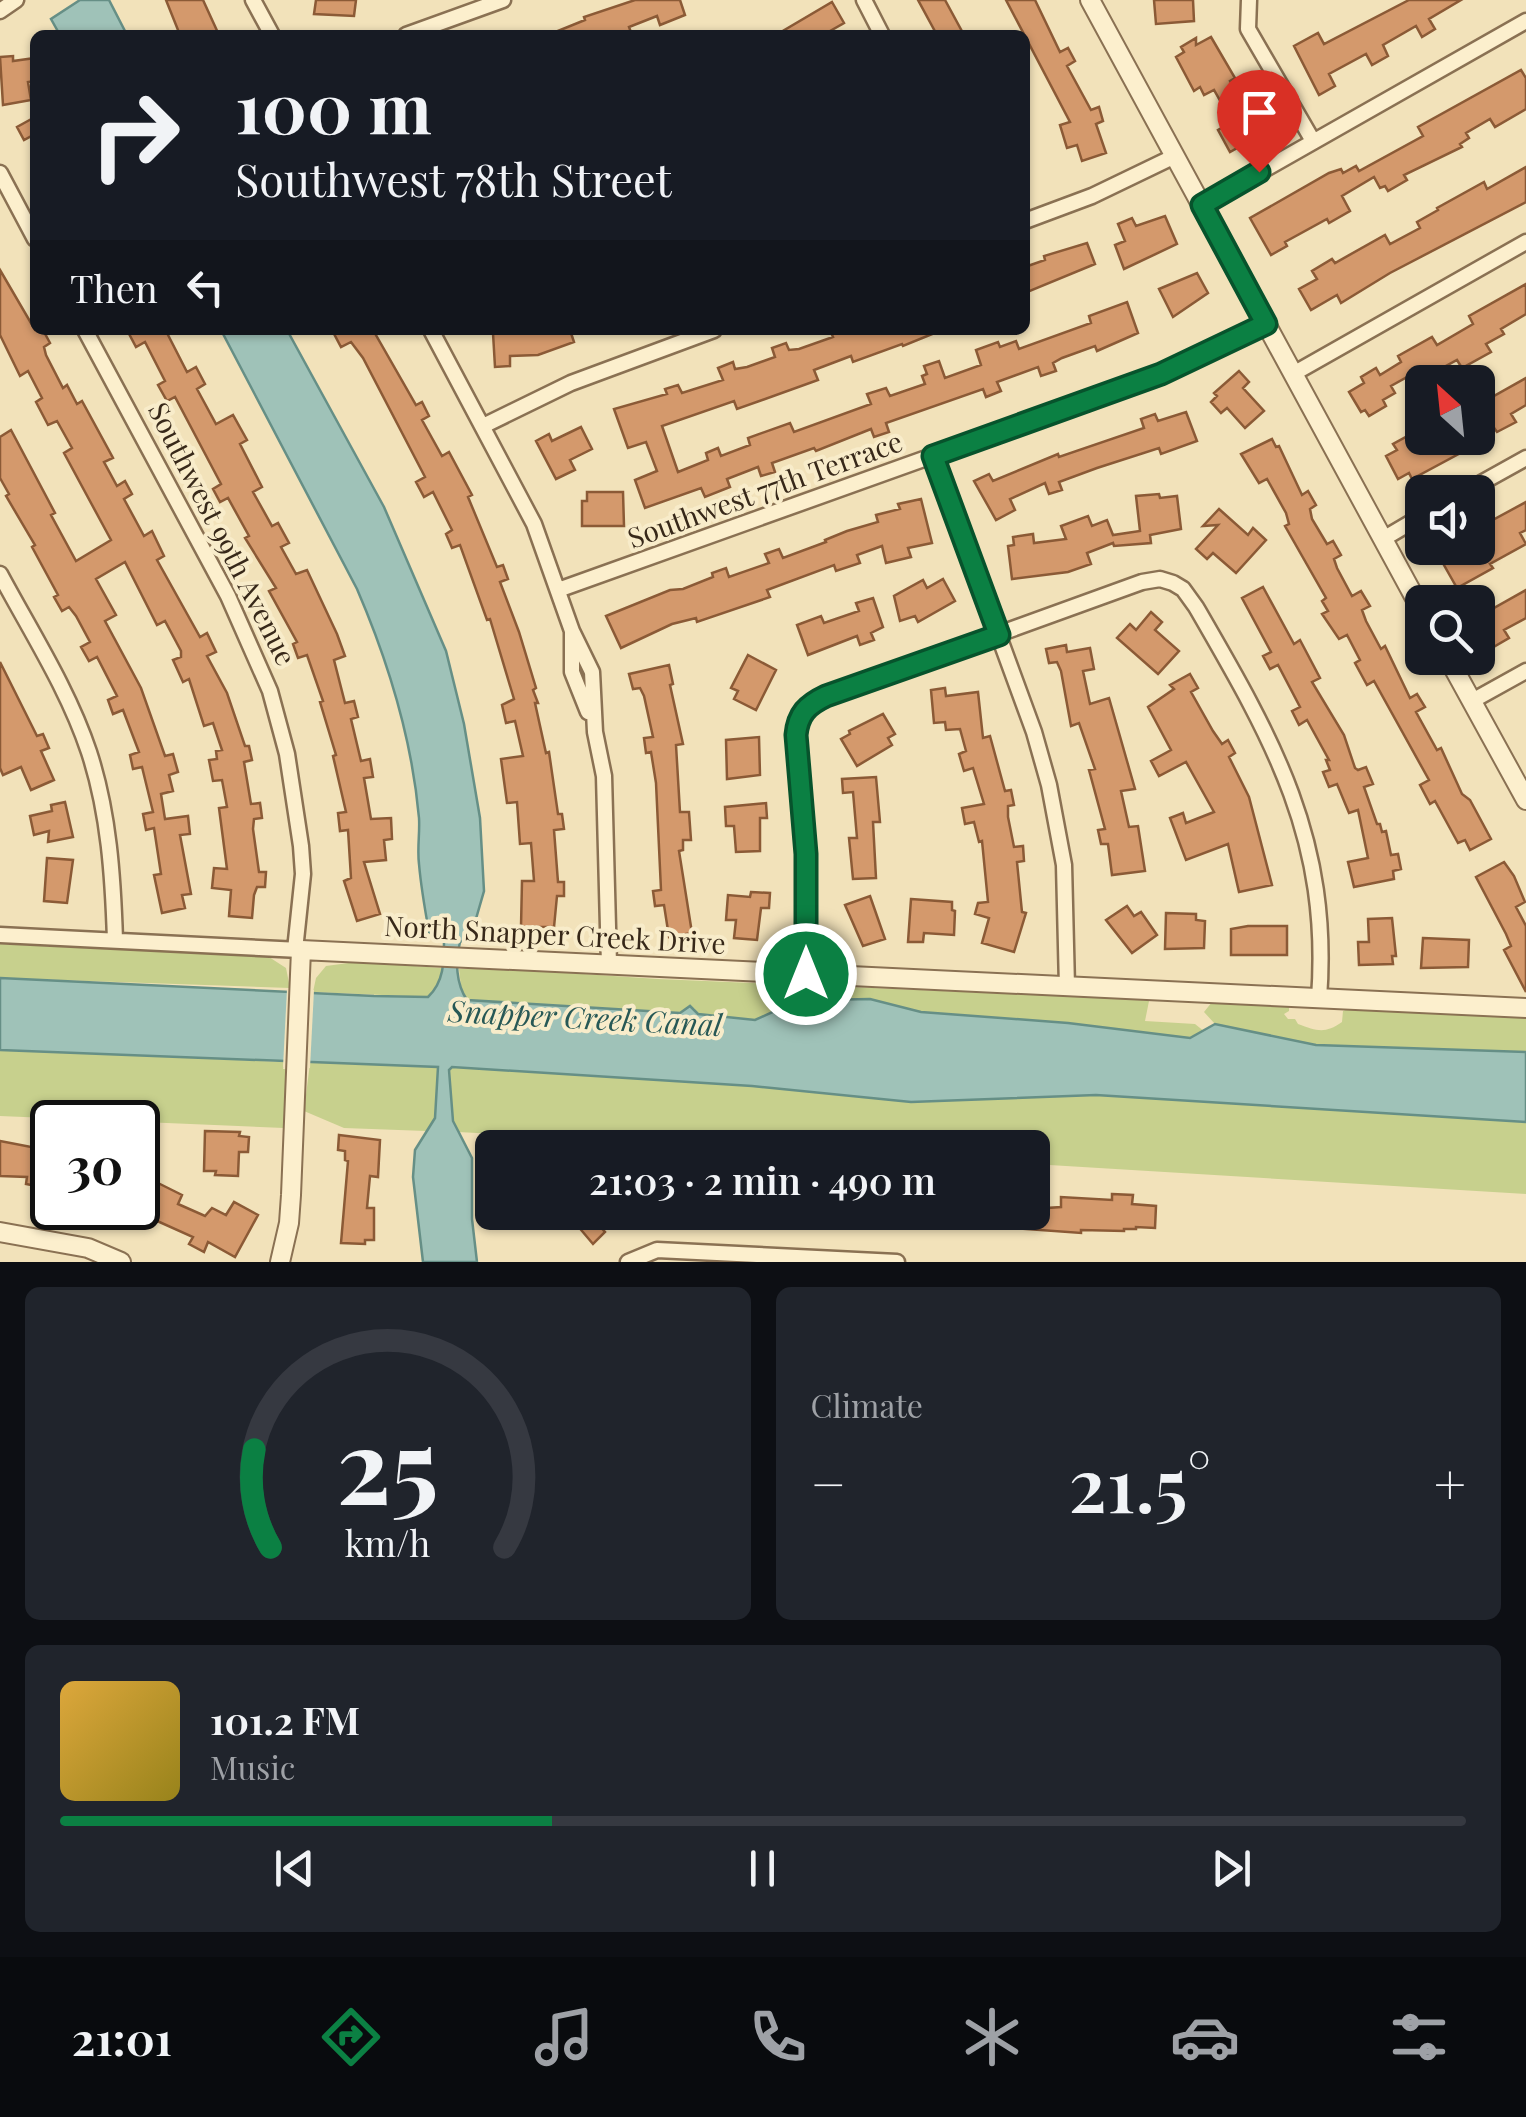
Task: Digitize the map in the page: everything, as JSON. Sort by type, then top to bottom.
[{"type":"street","points":[[0,11],[16,0]]},
{"type":"street","points":[[253,0],[269,30]]},
{"type":"street","points":[[420,30],[503,0]]},
{"type":"street","points":[[864,0],[879,30]]},
{"type":"street","points":[[1090,0],[1408,585]]},
{"type":"street","points":[[1249,0],[1248,29],[1313,141]]},
{"type":"street","points":[[1202,205],[1526,21]]},
{"type":"street","points":[[1030,219],[1092,196],[1175,156]]},
{"type":"street","points":[[0,173],[30,229]]},
{"type":"street","points":[[1293,374],[1526,242]]},
{"type":"street","name":"Southwest 77th Terrace","points":[[558,590],[1161,374],[1266,324]]},
{"type":"street","name":"Southwest 99th Avenue","points":[[88,335],[228,596],[266,681],[287,754],[303,874],[298,900],[300,990],[289,1223],[280,1262]]},
{"type":"street","points":[[434,335],[534,524],[572,631],[592,672],[595,732],[604,776],[609,965]]},
{"type":"street","points":[[483,426],[572,383],[701,335]]},
{"type":"street","points":[[933,456],[1034,732],[1059,830],[1068,986]]},
{"type":"street","points":[[1495,475],[1526,458]]},
{"type":"street","points":[[1383,538],[1405,526]]},
{"type":"street","points":[[0,574],[62,690],[89,753],[108,840],[114,940]]},
{"type":"street","points":[[806,974],[806,854],[796,735],[800,717],[808,706],[1142,582],[1160,579],[1178,585],[1196,607],[1269,744],[1304,828],[1320,902],[1319,998]]},
{"type":"street","points":[[1472,702],[1526,671]]},
{"type":"street","points":[[1457,675],[1526,800]]},
{"type":"street","name":"North Snapper Creek Drive","points":[[0,935],[1526,1008]]},
{"type":"street","points":[[0,1232],[88,1248],[121,1262]]},
{"type":"street","points":[[628,1262],[658,1250],[897,1262]]},
{"type":"green space","points":[[0,944],[269,957],[286,968],[290,988],[0,978]]},
{"type":"green space","points":[[356,962],[443,971],[439,985],[428,997],[313,992],[316,978],[326,966]]},
{"type":"green space","points":[[459,969],[1134,999],[1149,1001],[1145,1021],[1195,1024],[1205,1032],[1190,1038],[1068,1023],[921,1012],[870,999],[821,1000],[777,1010],[755,1020],[697,1014],[694,1008],[681,1013],[467,1000],[462,995]]},
{"type":"green space","points":[[1212,1002],[1289,1006],[1284,1014],[1288,1019],[1321,1030],[1342,1022],[1343,1011],[1350,1008],[1526,1017],[1526,1052],[1316,1045],[1215,1024],[1204,1012]]},
{"type":"green space","points":[[0,1050],[284,1062],[283,1069],[287,1069],[284,1128],[160,1123],[160,1100],[30,1100],[30,1117],[0,1116]]},
{"type":"green space","points":[[310,1063],[438,1066],[435,1118],[426,1131],[344,1128],[304,1111]]},
{"type":"green space","points":[[452,1067],[752,1086],[911,1102],[1096,1095],[1526,1122],[1526,1194],[1050,1165],[1050,1130],[458,1132],[453,1121],[449,1070]]},
{"type":"water","points":[[80,0],[109,0],[124,30],[57,30],[51,19]]},
{"type":"water","name":"Snapper Creek Canal","points":[[224,335],[290,335],[384,507],[446,651],[464,724],[480,818],[484,891],[471,936],[460,942],[457,957],[459,980],[467,1000],[680,1013],[690,1006],[698,1014],[755,1020],[777,1010],[821,1000],[870,999],[921,1012],[1068,1023],[1190,1038],[1215,1024],[1316,1045],[1526,1052],[1526,1122],[1096,1095],[911,1102],[752,1086],[452,1067],[449,1070],[453,1121],[472,1158],[477,1262],[423,1262],[413,1177],[415,1150],[435,1118],[438,1067],[0,1050],[0,978],[374,996],[428,997],[433,991],[440,978],[444,941],[429,932],[418,858],[416,788],[388,672],[357,589]]},
{"type":"pier","points":[[287,989],[314,990],[310,1068],[283,1067]]},
{"type":"building","points":[[166,0],[203,0],[217,30],[178,30]]},
{"type":"building","points":[[316,0],[356,0],[354,16],[314,14]]},
{"type":"building","points":[[635,0],[680,0],[685,15],[660,25],[657,16],[629,27],[630,30],[560,30],[585,20],[584,17]]},
{"type":"building","points":[[918,0],[945,0],[961,30],[934,30]]},
{"type":"building","points":[[1006,0],[1035,0],[1060,52],[1068,48],[1075,61],[1067,66],[1091,110],[1099,107],[1103,121],[1096,124],[1106,153],[1082,161],[1077,145],[1067,148],[1060,125],[1070,122],[1030,46],[1030,30],[1022,30]]},
{"type":"building","points":[[1154,0],[1193,0],[1194,21],[1156,24]]},
{"type":"building","points":[[1409,0],[1461,0],[1429,19],[1435,29],[1422,37],[1416,26],[1383,45],[1388,56],[1372,65],[1366,54],[1329,74],[1335,86],[1319,95],[1294,46],[1318,33],[1324,44]]},
{"type":"building","points":[[832,2],[844,23],[832,30],[784,30]]},
{"type":"building","points":[[1211,37],[1235,78],[1230,81],[1247,114],[1255,109],[1267,131],[1230,152],[1218,130],[1232,122],[1214,90],[1204,95],[1200,87],[1194,91],[1176,57],[1184,52],[1181,47],[1196,38],[1196,45]]},
{"type":"building","points":[[13,56],[13,61],[30,59],[30,100],[3,105],[0,57]]},
{"type":"building","points":[[1521,70],[1526,78],[1526,109],[1495,127],[1490,119],[1466,133],[1469,138],[1460,144],[1462,147],[1404,175],[1407,180],[1388,191],[1385,186],[1380,188],[1374,177],[1342,196],[1350,211],[1285,242],[1287,246],[1271,255],[1250,218],[1329,173],[1341,169],[1343,173],[1356,166],[1359,171],[1423,136],[1418,127]]},
{"type":"building","points":[[30,120],[30,137],[24,140],[17,127]]},
{"type":"building","points":[[1526,167],[1526,202],[1341,303],[1337,295],[1311,310],[1299,289],[1317,279],[1312,271],[1385,235],[1390,244],[1420,228],[1417,222],[1437,208],[1484,182],[1487,189]]},
{"type":"building","points":[[1165,216],[1177,244],[1124,269],[1115,245],[1125,241],[1118,224],[1132,218],[1136,226]]},
{"type":"building","points":[[1087,243],[1095,264],[1030,291],[1030,265],[1045,260],[1044,256]]},
{"type":"building","points":[[0,270],[30,321],[30,335],[46,335],[50,343],[44,347],[46,355],[63,388],[67,385],[77,404],[82,401],[113,458],[104,462],[117,486],[125,481],[132,494],[124,499],[144,536],[152,531],[164,556],[157,560],[200,637],[207,633],[216,652],[207,656],[227,693],[245,746],[249,746],[252,760],[244,762],[251,804],[260,803],[261,810],[262,818],[254,819],[253,829],[259,872],[266,872],[265,887],[257,887],[252,918],[229,916],[231,890],[212,888],[214,868],[227,869],[219,808],[227,807],[222,780],[213,781],[209,760],[217,759],[216,751],[222,750],[213,723],[204,726],[189,679],[183,682],[173,660],[181,657],[181,651],[165,621],[157,625],[125,562],[96,579],[116,615],[105,621],[141,688],[165,756],[173,754],[178,772],[169,775],[173,791],[161,794],[165,819],[188,816],[190,834],[180,835],[191,894],[182,895],[185,908],[162,913],[154,875],[161,874],[154,828],[146,830],[143,814],[153,812],[142,767],[133,769],[130,755],[139,752],[123,710],[113,714],[108,700],[117,696],[97,657],[89,661],[81,647],[90,642],[69,607],[62,611],[54,597],[58,595],[32,547],[35,545],[6,496],[9,494],[0,478],[0,437],[11,430],[76,561],[111,540],[64,453],[72,448],[57,421],[48,425],[36,402],[42,398],[28,371],[20,376],[0,335]]},
{"type":"building","points":[[1197,273],[1208,293],[1173,317],[1159,289]]},
{"type":"building","points":[[1526,284],[1526,314],[1486,344],[1491,352],[1467,365],[1460,365],[1457,360],[1448,365],[1405,365],[1405,378],[1391,386],[1395,393],[1383,400],[1386,406],[1369,416],[1365,410],[1361,412],[1349,392],[1364,383],[1361,377],[1376,368],[1380,375],[1401,362],[1398,356],[1432,337],[1437,345],[1473,324],[1469,316]]},
{"type":"building","points":[[1127,302],[1138,333],[1097,351],[1095,346],[1062,358],[1053,363],[1056,371],[1041,376],[1038,367],[997,382],[1001,391],[986,397],[983,389],[886,423],[889,432],[874,437],[871,429],[816,451],[814,448],[772,463],[775,472],[761,476],[758,467],[727,479],[730,487],[705,497],[701,488],[645,508],[635,480],[657,471],[646,442],[628,448],[614,409],[667,394],[665,389],[678,385],[682,393],[723,380],[718,368],[733,362],[735,369],[747,367],[775,357],[772,348],[786,343],[789,350],[832,335],[930,335],[853,362],[851,356],[814,370],[818,380],[737,409],[734,401],[662,426],[678,472],[708,460],[706,453],[718,448],[721,456],[750,445],[748,438],[790,423],[794,432],[871,404],[867,394],[886,388],[890,396],[925,384],[924,366],[939,361],[945,378],[981,365],[976,350],[1016,341],[1019,349],[1091,323],[1089,316]]},
{"type":"building","points":[[130,335],[168,335],[187,372],[196,367],[205,384],[197,389],[216,424],[233,415],[247,440],[240,444],[262,487],[253,492],[272,526],[278,523],[289,543],[281,547],[296,574],[307,570],[337,634],[345,656],[334,660],[345,703],[354,701],[358,717],[351,719],[361,761],[370,759],[373,777],[364,778],[371,819],[391,818],[392,839],[384,840],[386,860],[364,862],[380,914],[357,921],[344,881],[351,878],[348,830],[340,831],[338,813],[346,812],[333,756],[336,755],[320,702],[323,701],[307,655],[298,658],[293,644],[297,642],[269,591],[276,588],[245,538],[249,536],[228,498],[220,502],[213,489],[221,484],[175,397],[167,401],[158,385],[165,381],[145,342],[136,347]]},
{"type":"building","points":[[335,335],[376,335],[416,405],[422,402],[429,416],[422,420],[442,456],[449,452],[472,495],[468,497],[497,567],[503,565],[508,579],[500,582],[536,688],[535,703],[546,753],[549,752],[558,814],[562,814],[564,829],[554,830],[558,882],[564,882],[564,896],[557,896],[554,927],[521,927],[522,881],[534,881],[531,843],[520,844],[517,802],[507,803],[501,759],[523,756],[515,721],[506,723],[502,705],[514,699],[490,619],[487,620],[460,545],[452,548],[446,534],[452,530],[433,492],[424,497],[416,482],[425,477],[363,358],[351,342],[341,347]]},
{"type":"building","points":[[493,335],[572,335],[574,342],[538,355],[510,356],[510,366],[495,367]]},
{"type":"building","points":[[1239,371],[1249,382],[1243,388],[1264,411],[1245,428],[1227,408],[1221,413],[1211,402],[1217,396],[1214,393]]},
{"type":"building","points":[[1526,378],[1526,405],[1511,414],[1516,422],[1497,432],[1495,429],[1495,395]]},
{"type":"building","points":[[1186,412],[1197,441],[1161,454],[1159,448],[1097,468],[1059,482],[1062,490],[1049,494],[1045,483],[1010,499],[1015,510],[996,520],[974,481],[989,474],[993,481],[1058,454],[1059,457],[1144,428],[1141,419],[1155,414],[1158,421]]},
{"type":"building","points":[[581,427],[592,449],[570,460],[575,470],[556,479],[536,441],[549,434],[552,441]]},
{"type":"building","points":[[1405,437],[1405,455],[1457,455],[1419,475],[1409,473],[1398,479],[1386,456],[1397,450],[1393,444]]},
{"type":"building","points":[[1272,439],[1302,495],[1308,491],[1316,505],[1310,509],[1312,519],[1327,544],[1333,541],[1341,555],[1334,559],[1337,568],[1352,596],[1361,591],[1370,606],[1362,610],[1366,621],[1381,649],[1385,646],[1410,698],[1417,694],[1425,707],[1416,712],[1437,750],[1441,748],[1462,794],[1470,800],[1491,839],[1470,850],[1465,840],[1458,843],[1435,801],[1430,804],[1420,785],[1429,780],[1374,681],[1367,685],[1347,635],[1339,639],[1322,614],[1328,611],[1322,601],[1326,598],[1285,526],[1289,524],[1286,513],[1267,479],[1259,483],[1241,454]]},
{"type":"building","points":[[587,492],[623,492],[624,526],[582,526],[582,501],[587,501]]},
{"type":"building","points":[[1159,494],[1160,498],[1177,496],[1181,529],[1150,535],[1151,543],[1113,543],[1087,553],[1091,564],[1068,572],[1012,579],[1008,546],[1014,545],[1013,537],[1033,534],[1034,543],[1066,539],[1061,526],[1088,516],[1092,526],[1107,520],[1113,535],[1140,531],[1136,496]]},
{"type":"building","points":[[921,499],[932,543],[908,548],[911,557],[886,563],[882,546],[857,555],[860,563],[836,571],[834,565],[767,590],[770,597],[697,622],[696,618],[672,624],[621,648],[606,616],[713,577],[712,573],[726,568],[729,577],[769,563],[765,554],[779,549],[783,558],[878,522],[876,515],[900,509],[898,504]]},
{"type":"building","points":[[1526,502],[1526,530],[1520,533],[1526,544],[1495,561],[1495,519]]},
{"type":"building","points":[[1219,509],[1248,535],[1253,528],[1266,540],[1236,573],[1213,553],[1207,559],[1196,549],[1218,525],[1203,526]]},
{"type":"building","points":[[1444,565],[1493,568],[1462,585],[1455,585]]},
{"type":"building","points":[[943,579],[955,601],[918,622],[915,616],[900,621],[894,596],[923,580],[927,588]]},
{"type":"building","points":[[1263,587],[1294,644],[1300,640],[1320,678],[1312,682],[1344,735],[1355,768],[1366,767],[1373,784],[1364,787],[1377,824],[1382,832],[1386,831],[1391,855],[1398,854],[1401,869],[1393,871],[1394,879],[1354,887],[1348,862],[1368,858],[1358,810],[1349,813],[1337,784],[1329,787],[1323,772],[1330,770],[1329,760],[1307,720],[1299,725],[1292,711],[1300,707],[1278,665],[1270,669],[1263,656],[1271,652],[1242,598]]},
{"type":"building","points":[[1526,590],[1526,618],[1504,630],[1509,638],[1495,646],[1495,607]]},
{"type":"building","points":[[873,598],[883,627],[871,633],[874,640],[860,645],[857,636],[808,655],[797,625],[821,616],[824,623],[859,611],[856,603]]},
{"type":"building","points":[[1151,612],[1162,622],[1155,630],[1179,651],[1158,674],[1117,638],[1130,624],[1136,630]]},
{"type":"building","points":[[1066,645],[1067,652],[1090,648],[1094,669],[1083,671],[1090,704],[1109,698],[1135,789],[1121,791],[1129,827],[1138,826],[1145,871],[1112,875],[1108,844],[1101,844],[1098,830],[1105,829],[1089,770],[1095,769],[1079,723],[1071,726],[1061,671],[1057,662],[1049,663],[1046,649]]},
{"type":"building","points":[[748,655],[776,670],[756,710],[734,699],[738,691],[731,688]]},
{"type":"building","points":[[0,662],[37,736],[43,734],[49,748],[41,751],[54,780],[31,790],[21,767],[3,775],[0,768]]},
{"type":"building","points":[[669,665],[683,744],[676,745],[680,812],[689,812],[691,840],[683,840],[683,850],[679,851],[692,933],[669,937],[664,905],[655,906],[653,891],[661,890],[656,783],[651,752],[646,753],[644,738],[653,737],[644,696],[640,688],[633,689],[629,674]]},
{"type":"building","points":[[1190,674],[1198,688],[1191,692],[1213,731],[1222,744],[1228,740],[1235,753],[1229,757],[1249,797],[1272,885],[1239,892],[1228,844],[1186,860],[1170,818],[1183,813],[1186,823],[1214,812],[1186,762],[1159,776],[1151,761],[1171,750],[1148,707],[1174,689],[1170,685]]},
{"type":"building","points":[[945,688],[946,696],[978,692],[983,738],[990,736],[1005,791],[1011,790],[1014,805],[1008,806],[1008,817],[1014,847],[1023,846],[1024,861],[1017,862],[1022,912],[1026,913],[1014,952],[982,943],[989,918],[975,914],[978,903],[988,902],[982,841],[979,842],[974,822],[965,824],[962,808],[984,804],[973,768],[964,771],[959,754],[966,751],[960,729],[946,730],[945,722],[934,723],[931,690]]},
{"type":"building","points":[[883,714],[895,734],[888,738],[892,745],[857,766],[841,739]]},
{"type":"building","points":[[759,737],[760,775],[727,779],[726,740]]},
{"type":"building","points":[[876,777],[880,822],[873,822],[876,878],[853,879],[849,838],[857,838],[853,792],[843,793],[842,779]]},
{"type":"building","points":[[65,802],[73,837],[48,842],[49,831],[34,835],[30,816],[52,811],[51,805]]},
{"type":"building","points":[[766,803],[767,818],[760,818],[760,851],[736,852],[734,826],[726,826],[725,807]]},
{"type":"building","points":[[47,858],[73,860],[67,903],[44,901]]},
{"type":"building","points":[[1504,862],[1525,902],[1516,907],[1526,926],[1526,992],[1504,950],[1511,946],[1506,934],[1476,877]]},
{"type":"building","points":[[751,892],[770,893],[769,908],[761,908],[757,940],[734,938],[736,920],[726,920],[728,895],[750,897]]},
{"type":"building","points":[[870,896],[885,939],[863,946],[845,905]]},
{"type":"building","points":[[911,899],[952,902],[954,935],[924,933],[923,942],[908,942]]},
{"type":"building","points":[[1127,906],[1134,916],[1141,912],[1157,935],[1132,953],[1106,920]]},
{"type":"building","points":[[1166,913],[1196,914],[1196,920],[1205,921],[1204,948],[1165,949]]},
{"type":"building","points":[[1392,918],[1396,956],[1392,956],[1393,964],[1359,965],[1358,942],[1369,942],[1368,919]]},
{"type":"building","points":[[1287,926],[1287,955],[1231,955],[1231,929]]},
{"type":"building","points":[[1423,938],[1469,940],[1468,967],[1421,968]]},
{"type":"building","points":[[205,1131],[240,1132],[239,1136],[249,1137],[248,1152],[239,1152],[238,1176],[204,1171]]},
{"type":"building","points":[[339,1135],[380,1140],[378,1177],[370,1176],[367,1208],[374,1208],[374,1240],[365,1240],[365,1244],[341,1243],[348,1161],[345,1151],[338,1150]]},
{"type":"building","points":[[0,1141],[30,1147],[30,1185],[26,1184],[27,1177],[0,1176]]},
{"type":"building","points":[[160,1184],[182,1195],[178,1204],[205,1216],[212,1208],[226,1215],[234,1202],[258,1215],[235,1257],[208,1242],[204,1252],[189,1244],[193,1237],[160,1222]]},
{"type":"building","points":[[1112,1194],[1133,1195],[1132,1204],[1156,1206],[1155,1228],[1081,1233],[1039,1230],[1050,1230],[1050,1208],[1061,1207],[1061,1197],[1112,1200]]},
{"type":"building","points":[[581,1230],[605,1232],[593,1244]]},
{"type":"route","points":[[806,974],[806,854],[796,735],[800,717],[808,706],[826,696],[999,635],[933,456],[1161,374],[1266,324],[1202,205],[1259,172]]}]
